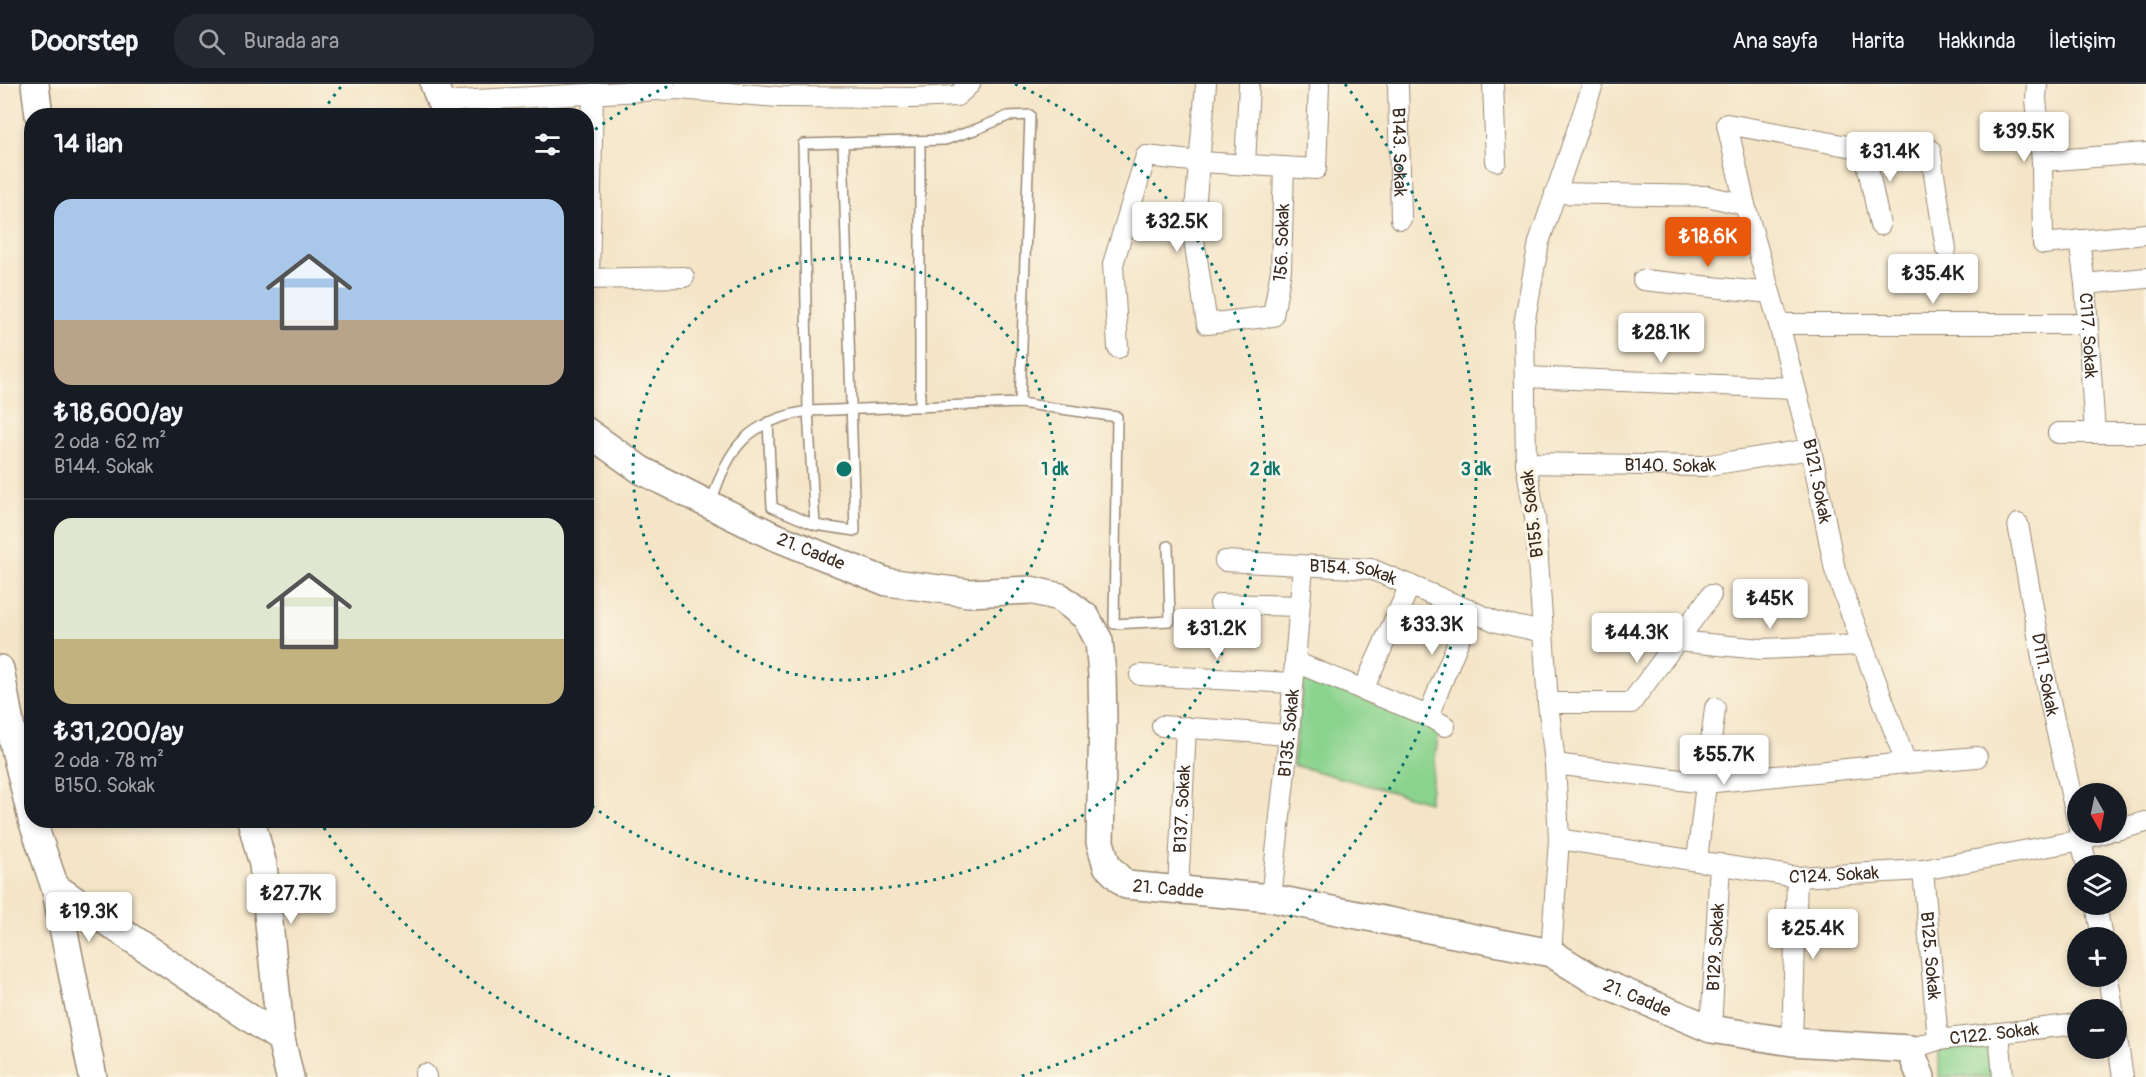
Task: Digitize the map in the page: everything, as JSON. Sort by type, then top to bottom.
[{"type":"main road","points":[[35,84],[38,108]]},
{"type":"main road","name":"21. Cadde","points":[[594,437],[641,470],[771,536],[887,582],[969,593],[1030,590],[1060,597],[1086,617],[1099,641],[1100,652],[1104,721],[1100,842],[1107,866],[1126,885],[1271,898],[1551,953],[1591,978],[1711,1029],[1792,1042],[1910,1049]]},
{"type":"main road","points":[[0,669],[7,746],[24,796]]},
{"type":"main road","points":[[35,828],[55,887],[93,1077]]},
{"type":"main road","points":[[253,828],[263,865],[281,1039],[290,1077]]},
{"type":"main road","points":[[55,887],[281,1039]]},
{"type":"main road","points":[[1910,1049],[1922,1077]]},
{"type":"street","points":[[441,101],[552,90],[593,93],[678,87],[861,91],[957,96],[970,84]]},
{"type":"street","points":[[1200,162],[1206,84]]},
{"type":"street","points":[[1245,165],[1248,84]]},
{"type":"street","points":[[1118,348],[1113,264],[1146,156],[1316,170],[1319,84]]},
{"type":"street","name":"B143. Sokak","points":[[1398,84],[1401,219]]},
{"type":"street","points":[[1493,84],[1496,161]]},
{"type":"street","name":"B155. Sokak","points":[[1551,953],[1559,839],[1555,764],[1534,518],[1526,463],[1524,324],[1539,242],[1593,84]]},
{"type":"street","points":[[2037,84],[2036,99],[2042,161],[2043,244],[2146,234]]},
{"type":"street","points":[[593,93],[593,108]]},
{"type":"street","name":"B121. Sokak","points":[[1864,149],[1727,124],[1745,205],[1779,324],[1811,450],[1835,570],[1906,764]]},
{"type":"street","points":[[1880,225],[1864,149],[1929,148],[1946,249]]},
{"type":"street","points":[[2042,161],[2146,153]]},
{"type":"street","name":"156. Sokak","points":[[1200,162],[1193,233],[1207,324],[1273,316],[1281,270],[1284,167]]},
{"type":"street","points":[[1555,193],[1707,196],[1745,205]]},
{"type":"street","name":"C117. Sokak","points":[[2079,240],[2085,284],[2095,433]]},
{"type":"street","points":[[594,279],[684,277]]},
{"type":"street","points":[[2085,284],[2146,278]]},
{"type":"street","points":[[1643,280],[1770,293]]},
{"type":"street","points":[[1779,324],[2087,324]]},
{"type":"street","points":[[1525,377],[1795,388]]},
{"type":"street","points":[[2058,433],[2146,433]]},
{"type":"street","name":"B140. Sokak","points":[[1526,463],[1702,466],[1811,450]]},
{"type":"street","name":"D111. Sokak","points":[[2018,524],[2050,702],[2068,783]]},
{"type":"street","name":"B154. Sokak","points":[[1225,561],[1371,569],[1497,622],[1543,632]]},
{"type":"street","name":"B135. Sokak","points":[[1271,898],[1289,735],[1303,566]]},
{"type":"street","points":[[1364,690],[1410,585]]},
{"type":"street","points":[[1548,703],[1631,703],[1711,595]]},
{"type":"street","points":[[1220,604],[1299,606]]},
{"type":"street","points":[[1428,716],[1471,610]]},
{"type":"street","points":[[1677,641],[1761,649],[1863,645]]},
{"type":"street","points":[[1295,662],[1428,716],[1445,726]]},
{"type":"street","points":[[1140,675],[1293,683]]},
{"type":"street","points":[[1697,860],[1715,708]]},
{"type":"street","points":[[1162,726],[1289,735]]},
{"type":"street","name":"B137. Sokak","points":[[1178,890],[1186,727]]},
{"type":"street","points":[[1555,764],[1705,783],[1977,757]]},
{"type":"street","points":[[2127,827],[2146,822]]},
{"type":"street","name":"C124. Sokak","points":[[1559,839],[1797,877],[1923,870],[2067,835]]},
{"type":"street","name":"B129. Sokak","points":[[1711,1029],[1720,864]]},
{"type":"street","name":"B125. Sokak","points":[[1923,870],[1938,1040]]},
{"type":"street","points":[[1792,1042],[1797,877]]},
{"type":"street","name":"C122. Sokak","points":[[1910,1049],[1938,1040],[2067,1025]]},
{"type":"street","points":[[1999,1033],[2003,1077]]},
{"type":"street","points":[[2120,1059],[2123,1077]]},
{"type":"lane","points":[[815,525],[808,411],[803,144],[945,140],[1008,116],[1030,116],[1020,403]]},
{"type":"lane","points":[[920,141],[920,406]]},
{"type":"lane","points":[[768,422],[772,507],[815,525],[855,531],[843,144]]},
{"type":"lane","points":[[710,505],[724,466],[736,447],[751,433],[781,417],[808,411],[1020,403],[1117,417],[1114,624],[1170,621],[1168,546]]},
{"type":"green space","points":[[1304,673],[1439,730],[1429,802],[1293,765]]},
{"type":"green space","points":[[1993,1044],[1995,1077],[1939,1077],[1939,1051],[1943,1048]]}]
